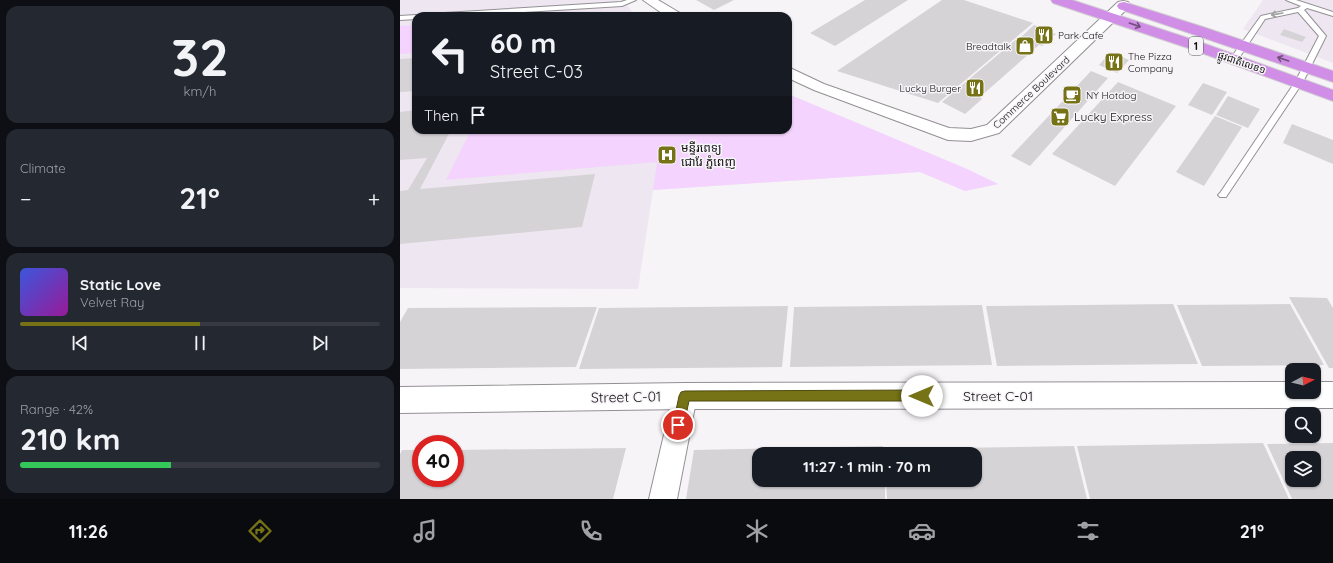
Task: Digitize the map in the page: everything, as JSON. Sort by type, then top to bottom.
[{"type":"highway","name":"ផ្លូវជាតិលេខ១","points":[[1058,0],[1234,59],[1299,82],[1333,96]]},
{"type":"highway","name":"ផ្លូវជាតិលេខ១","points":[[1106,0],[1243,45],[1333,78]]},
{"type":"street","points":[[649,0],[668,12]]},
{"type":"street","name":"Commerce Boulevard","points":[[792,74],[819,87],[948,134],[971,135],[993,129],[1123,5]]},
{"type":"street","name":"Street C-01","points":[[400,400],[685,396],[1333,395]]},
{"type":"street","points":[[663,499],[685,396]]},
{"type":"lane","points":[[493,12],[622,4],[634,0]]},
{"type":"lane","points":[[1289,0],[1303,8],[1333,14]]},
{"type":"lane","points":[[1234,59],[1263,17],[1303,8]]},
{"type":"lane","points":[[1223,195],[1299,82],[1323,36],[1303,8]]},
{"type":"lane","points":[[400,18],[412,17]]},
{"type":"shaded area","name":"មន្ទីរពេទ្យ ជោរែ ភ្នំពេញ","points":[[400,0],[624,0],[632,12],[412,12],[412,134],[792,134],[792,96],[967,169],[998,184],[965,191],[920,172],[653,190],[638,289],[400,288]]},
{"type":"shaded area","points":[[1263,0],[1333,0],[1333,63],[1243,29]]},
{"type":"shaded area","points":[[412,25],[412,53],[400,54],[400,26]]},
{"type":"shaded area","points":[[792,96],[967,169],[998,184],[965,191],[920,172],[653,190],[657,162],[446,180],[469,134],[792,134]]},
{"type":"building","points":[[696,0],[734,0],[714,10]]},
{"type":"building","points":[[865,0],[908,0],[835,46],[810,33]]},
{"type":"building","points":[[942,0],[964,0],[1033,23],[938,103],[837,71]]},
{"type":"building","points":[[1034,25],[1056,34],[1042,46],[1039,45],[980,97],[982,99],[965,114],[942,102],[1019,37],[1026,40],[1021,37]]},
{"type":"building","points":[[1284,29],[1306,37],[1302,42],[1280,35]]},
{"type":"building","points":[[1111,52],[1129,60],[1117,73],[1099,65]]},
{"type":"building","points":[[412,58],[412,91],[400,92],[400,59]]},
{"type":"building","points":[[1091,71],[1108,78],[1030,166],[1011,156]]},
{"type":"building","points":[[1118,82],[1176,106],[1115,186],[1052,154]]},
{"type":"building","points":[[1203,83],[1227,92],[1212,115],[1188,105]]},
{"type":"building","points":[[1228,96],[1260,109],[1248,128],[1216,115]]},
{"type":"building","points":[[412,110],[412,134],[449,134],[420,189],[595,174],[582,227],[400,244],[400,191],[408,190],[427,158],[400,160],[400,112]]},
{"type":"building","points":[[1215,116],[1242,127],[1204,186],[1176,172]]},
{"type":"building","points":[[1292,124],[1333,140],[1333,164],[1283,143]]},
{"type":"building","points":[[1289,297],[1327,298],[1333,308],[1333,368],[1329,368]]},
{"type":"building","points":[[1173,304],[1198,364],[997,366],[986,306]]},
{"type":"building","points":[[1290,304],[1324,365],[1321,365],[1321,363],[1285,363],[1285,365],[1202,366],[1177,305]]},
{"type":"building","points":[[982,305],[992,365],[790,367],[794,307]]},
{"type":"building","points":[[788,306],[782,367],[579,369],[599,308]]},
{"type":"building","points":[[597,307],[576,367],[400,369],[400,322],[408,308]]},
{"type":"building","points":[[1263,443],[1289,499],[1090,499],[1077,446]]},
{"type":"building","points":[[1333,443],[1333,499],[1292,499],[1287,487],[1321,487],[1321,451],[1285,451],[1285,484],[1267,444]]},
{"type":"building","points":[[883,446],[883,447],[836,447]]},
{"type":"building","points":[[1074,446],[1087,499],[887,499],[886,487],[982,487],[982,447]]},
{"type":"building","points":[[626,448],[613,499],[400,499],[400,454],[402,450],[412,450],[412,487],[464,487],[464,450]]},
{"type":"building","points":[[752,449],[752,487],[885,487],[885,499],[686,499],[694,450]]},
{"type":"place","name":"Park Cafe","points":[[1044,35]]},
{"type":"place","name":"Breadtalk","points":[[1025,46]]},
{"type":"place","name":"The Pizza Company","points":[[1114,62]]},
{"type":"place","name":"Lucky Burger","points":[[975,88]]},
{"type":"place","name":"NY Hotdog","points":[[1072,95]]},
{"type":"place","name":"Lucky Express","points":[[1060,117]]},
{"type":"place","name":"មន្ទីរពេទ្យ ជោរែ ភ្នំពេញ","points":[[667,155]]},
{"type":"route","points":[[678,425],[685,396],[922,396]]}]
